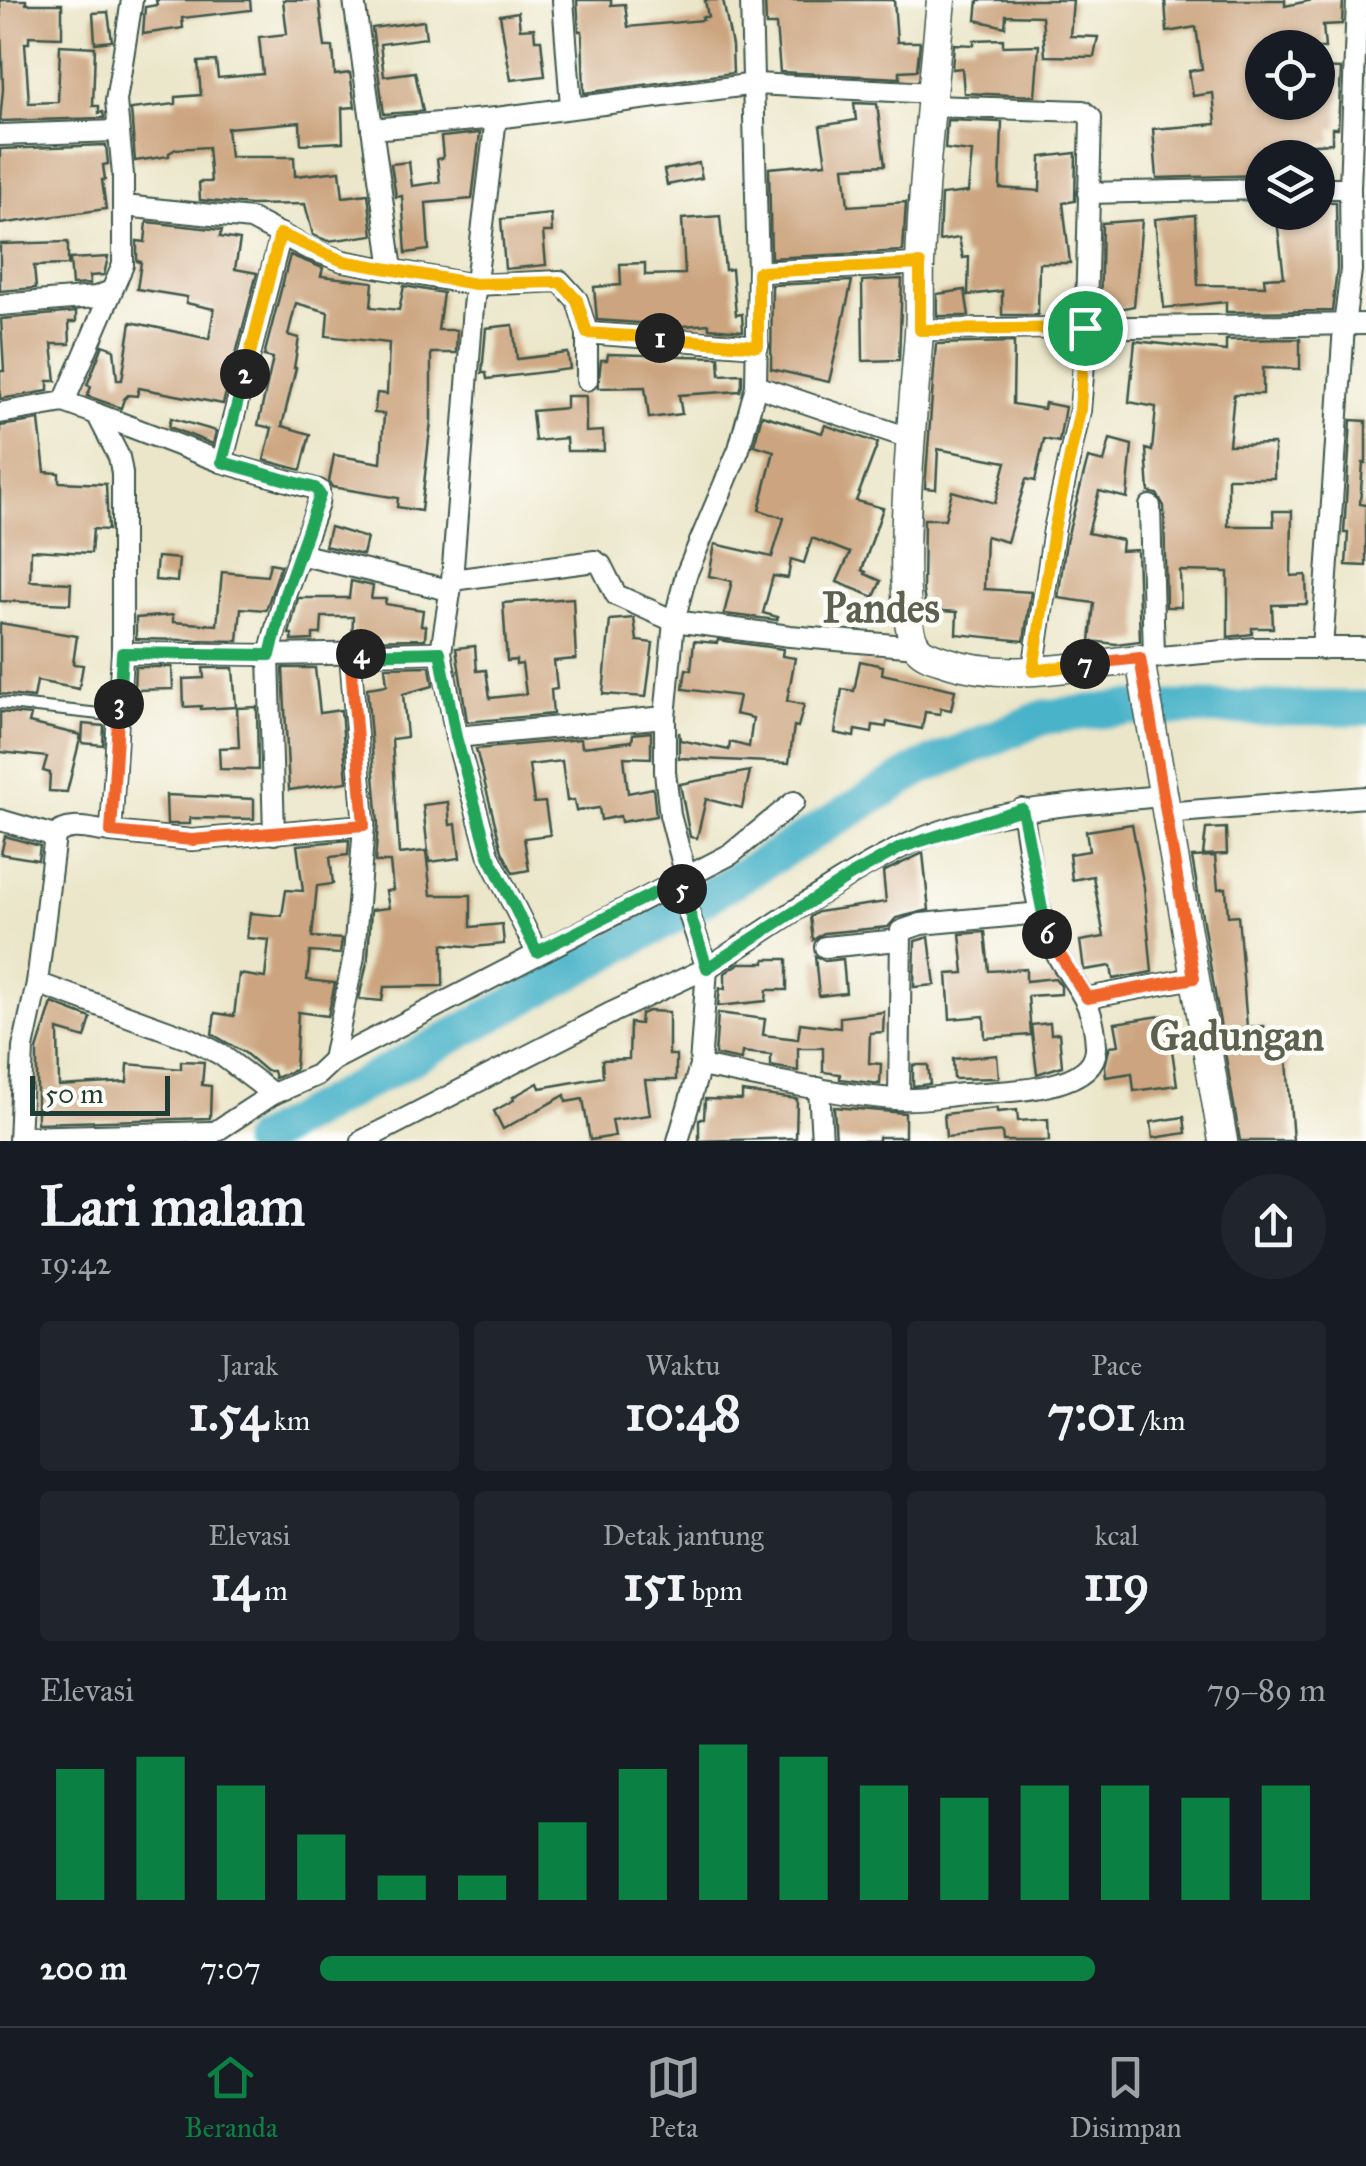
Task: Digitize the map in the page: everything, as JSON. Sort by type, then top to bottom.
[{"type":"street","points":[[64,402],[123,264],[117,89],[132,0]]},
{"type":"street","points":[[354,0],[392,269]]},
{"type":"street","points":[[563,0],[571,106]]},
{"type":"street","points":[[672,1140],[700,1066],[707,968],[682,881],[666,792],[666,717],[674,622],[686,575],[739,449],[756,386],[758,272],[752,0]]},
{"type":"street","points":[[917,647],[912,637],[907,579],[910,438],[940,0]]},
{"type":"street","points":[[1322,648],[1351,270],[1350,188],[1360,66],[1357,0]]},
{"type":"street","points":[[372,130],[755,84],[1089,113],[1080,410],[1054,530],[1033,671]]},
{"type":"street","points":[[496,118],[475,284],[451,585],[440,652],[456,737],[489,856],[537,952]]},
{"type":"street","points":[[0,135],[117,132]]},
{"type":"street","points":[[1335,188],[1350,188]]},
{"type":"street","points":[[1088,193],[1245,189]]},
{"type":"street","points":[[124,206],[251,219],[343,261],[475,284],[560,282],[577,300],[587,333],[587,380]]},
{"type":"street","points":[[222,462],[280,234]]},
{"type":"street","points":[[758,272],[920,264]]},
{"type":"street","points":[[0,305],[96,296],[111,291]]},
{"type":"street","points":[[920,330],[1366,324]]},
{"type":"street","points":[[587,333],[758,346]]},
{"type":"street","points":[[756,386],[910,438]]},
{"type":"street","points":[[0,414],[64,402],[222,462],[319,490],[318,504],[270,655],[274,834]]},
{"type":"street","points":[[97,414],[122,466],[122,653],[111,832]]},
{"type":"street","points":[[1150,506],[1145,661],[1154,743],[1223,1141]]},
{"type":"street","points":[[299,554],[451,585],[595,561],[602,565],[616,595],[674,622],[917,647],[961,666],[1002,672],[1254,648],[1366,648]]},
{"type":"street","points":[[122,653],[440,652]]},
{"type":"street","points":[[334,1060],[354,956],[364,825],[350,654]]},
{"type":"street","points":[[456,737],[666,717]]},
{"type":"street","points":[[362,1141],[707,968],[902,847],[1022,809],[1366,797]]},
{"type":"street","points":[[55,836],[38,983],[23,1048],[20,1139],[206,1137],[273,1094],[317,1075],[334,1060],[731,854],[794,802]]},
{"type":"street","points":[[700,1066],[898,1100],[1024,1091],[1075,1075],[1096,1055],[1087,998],[1049,940],[1040,914],[1022,809]]},
{"type":"street","points":[[0,820],[55,836],[68,828],[192,840],[364,825]]},
{"type":"street","points":[[898,1100],[902,930],[921,924],[1040,914]]},
{"type":"street","points":[[825,946],[900,940]]},
{"type":"street","points":[[1087,998],[1194,978]]},
{"type":"street","points":[[38,983],[191,1039],[220,1054],[273,1094]]},
{"type":"street","points":[[0,1046],[23,1048]]},
{"type":"street","points":[[820,1088],[822,1141]]},
{"type":"lane","points":[[0,703],[118,716]]},
{"type":"building","points":[[0,0],[62,4],[62,37],[29,36],[29,43],[25,43],[29,103],[58,102],[60,45],[95,47],[93,106],[99,106],[104,118],[0,121]]},
{"type":"building","points":[[156,0],[250,0],[251,10],[182,18],[183,28],[143,34],[145,7],[157,5]]},
{"type":"building","points":[[283,0],[319,0],[325,47],[333,47],[335,75],[350,73],[355,107],[342,108],[343,142],[301,144],[300,122],[227,128],[230,157],[294,157],[295,176],[340,171],[343,197],[368,194],[373,235],[328,241],[313,235],[305,204],[251,205],[200,200],[199,182],[211,182],[208,147],[176,149],[169,156],[135,161],[131,109],[176,104],[176,97],[201,95],[198,62],[216,61],[218,78],[263,74],[259,37],[287,34]]},
{"type":"building","points":[[577,0],[625,4],[628,27],[703,20],[702,17],[708,17],[705,0],[723,0],[733,73],[584,93]]},
{"type":"building","points":[[765,0],[894,0],[897,42],[920,42],[917,70],[900,71],[900,78],[780,72],[776,25],[766,25]]},
{"type":"building","points":[[978,0],[1073,0],[1070,36],[1098,37],[1094,57],[1045,56],[1042,16],[1006,15],[1005,27],[976,20]]},
{"type":"building","points":[[1165,0],[1285,0],[1285,6],[1313,0],[1343,0],[1342,24],[1323,25],[1323,30],[1245,30],[1245,120],[1335,120],[1335,69],[1341,69],[1338,128],[1332,128],[1332,140],[1245,140],[1245,175],[1157,178],[1153,129],[1216,124],[1213,93],[1193,96],[1189,71],[1202,69],[1196,27],[1167,32]]},
{"type":"building","points":[[108,12],[112,41],[95,43],[93,13]]},
{"type":"building","points":[[518,12],[520,29],[534,28],[535,40],[541,40],[545,76],[511,80],[500,15]]},
{"type":"building","points":[[424,21],[426,38],[380,44],[384,76],[415,72],[423,111],[384,114],[372,28]]},
{"type":"building","points":[[1003,39],[1003,46],[1039,45],[1035,96],[964,93],[962,68],[952,69],[954,44],[974,45],[974,40]]},
{"type":"building","points":[[854,103],[877,104],[885,165],[844,167],[848,206],[906,202],[903,251],[771,258],[769,168],[826,163],[820,126],[856,120]]},
{"type":"building","points":[[947,120],[1002,122],[1000,188],[1040,191],[1041,157],[1076,153],[1075,201],[1063,203],[1070,263],[1039,263],[1038,315],[1002,315],[1002,291],[968,295],[969,257],[963,258],[959,238],[939,241],[941,195],[968,192],[972,152],[945,149]]},
{"type":"building","points":[[480,133],[472,199],[426,203],[429,250],[406,253],[402,196],[396,197],[391,164],[409,162],[412,186],[440,182],[437,159],[443,158],[441,137]]},
{"type":"building","points":[[106,145],[108,164],[103,165],[102,180],[106,209],[0,224],[0,149]]},
{"type":"building","points":[[699,163],[702,178],[667,185],[664,170]]},
{"type":"building","points":[[1336,202],[1337,269],[1332,311],[1226,312],[1226,302],[1164,308],[1155,219],[1195,215],[1198,285],[1265,286],[1264,278],[1284,277],[1278,230],[1335,230]]},
{"type":"building","points":[[551,214],[552,232],[543,232],[546,265],[505,269],[501,219]]},
{"type":"building","points":[[720,216],[725,270],[732,269],[736,315],[742,314],[743,331],[709,328],[709,324],[597,320],[594,287],[621,285],[620,264],[645,263],[645,275],[685,274],[682,219]]},
{"type":"building","points":[[1142,220],[1134,306],[1100,313],[1102,223]]},
{"type":"building","points":[[147,222],[222,230],[220,237],[240,240],[235,269],[257,273],[223,404],[139,388],[137,396],[128,395],[121,408],[87,396],[91,387],[87,385],[103,345],[114,349],[117,380],[122,380],[131,322],[209,339],[214,309],[186,303],[187,297],[137,289],[141,262],[137,261],[137,241],[145,242]]},
{"type":"building","points":[[68,242],[68,265],[34,266],[36,288],[0,291],[0,244]]},
{"type":"building","points":[[290,255],[323,268],[321,276],[373,282],[371,307],[399,310],[404,286],[443,293],[438,330],[457,330],[456,353],[431,353],[431,421],[421,511],[397,507],[398,498],[332,487],[329,481],[334,455],[381,463],[384,414],[374,413],[377,393],[387,394],[389,343],[326,336],[328,312],[296,303],[288,335],[299,338],[282,426],[310,434],[301,470],[264,460],[272,428],[258,425],[273,358],[264,356]]},
{"type":"building","points":[[108,257],[104,275],[90,276],[90,284],[72,285],[70,259]]},
{"type":"building","points":[[902,279],[899,360],[863,361],[862,281]]},
{"type":"building","points":[[852,281],[829,382],[771,369],[772,285]]},
{"type":"building","points":[[965,290],[969,316],[937,316],[937,294]]},
{"type":"building","points":[[76,312],[76,322],[69,322],[70,344],[52,344],[56,381],[48,381],[48,391],[0,399],[0,371],[4,371],[1,319]]},
{"type":"building","points":[[513,325],[517,359],[568,353],[570,369],[487,379],[486,373],[482,373],[486,328]]},
{"type":"building","points":[[1300,339],[1300,369],[1263,368],[1263,394],[1234,394],[1229,445],[1274,444],[1274,478],[1228,478],[1228,526],[1274,526],[1273,511],[1292,511],[1291,576],[1306,575],[1307,604],[1272,605],[1273,628],[1252,628],[1252,634],[1228,637],[1228,572],[1180,571],[1181,607],[1166,607],[1164,506],[1157,494],[1149,492],[1146,449],[1152,451],[1156,407],[1129,402],[1135,341],[1226,351],[1226,340]]},
{"type":"building","points":[[1014,342],[1013,404],[1044,409],[1045,403],[1065,407],[1059,442],[1044,439],[1035,481],[1026,479],[1007,542],[986,536],[984,589],[1031,592],[1024,641],[956,634],[957,612],[926,610],[923,591],[924,519],[945,519],[952,491],[995,503],[1006,462],[938,449],[936,489],[925,488],[936,344]]},
{"type":"building","points":[[608,354],[719,357],[720,375],[742,374],[742,384],[740,391],[679,395],[682,414],[649,418],[645,387],[598,388],[601,360],[607,360]]},
{"type":"building","points":[[566,396],[586,396],[586,432],[603,431],[604,451],[567,451],[566,438],[535,441],[532,411],[566,408]]},
{"type":"building","points":[[762,415],[822,433],[825,425],[878,443],[856,501],[883,508],[862,570],[881,581],[874,597],[837,582],[850,553],[812,538],[804,563],[791,559],[788,578],[773,576],[763,613],[778,617],[777,620],[724,614],[732,581],[709,576],[715,544],[772,557],[784,518],[759,510],[774,451],[754,445]]},
{"type":"building","points":[[171,418],[216,431],[213,444],[169,427]]},
{"type":"building","points":[[39,420],[45,472],[59,473],[59,482],[106,484],[108,530],[93,529],[91,553],[31,550],[30,581],[71,583],[70,604],[0,601],[0,426]]},
{"type":"building","points":[[1351,420],[1366,421],[1366,463],[1360,504],[1366,505],[1366,566],[1346,565],[1348,533],[1344,533]]},
{"type":"building","points":[[1110,439],[1132,445],[1127,498],[1099,491],[1088,533],[1122,540],[1121,551],[1137,550],[1140,641],[1116,644],[1090,641],[1094,603],[1058,598],[1066,542],[1088,458],[1104,462]]},
{"type":"building","points":[[330,527],[367,538],[363,555],[325,546]]},
{"type":"building","points":[[157,557],[179,559],[177,582],[155,580]]},
{"type":"building","points":[[270,563],[281,565],[266,610],[241,608],[238,641],[136,639],[136,618],[173,615],[173,622],[217,625],[222,572],[267,576]]},
{"type":"building","points":[[351,581],[373,586],[371,599],[386,599],[385,604],[423,610],[421,625],[426,626],[425,639],[352,640],[353,617],[322,617],[321,634],[313,634],[313,640],[292,641],[289,634],[298,598],[349,598]]},
{"type":"building","points":[[573,598],[576,659],[554,661],[557,689],[551,690],[553,714],[467,722],[456,648],[475,646],[477,671],[486,670],[490,698],[526,694],[522,664],[507,661],[503,603]]},
{"type":"building","points":[[634,618],[637,641],[653,643],[646,697],[603,694],[610,620]]},
{"type":"building","points":[[0,623],[77,636],[73,664],[83,665],[79,689],[37,681],[34,698],[0,694]]},
{"type":"building","points":[[718,640],[783,649],[782,656],[795,658],[787,701],[804,705],[798,727],[794,726],[789,763],[679,758],[679,732],[680,740],[729,750],[730,742],[749,747],[753,718],[735,714],[739,696],[683,689],[686,669],[691,670],[694,641]]},
{"type":"building","points":[[860,661],[883,666],[882,674],[955,690],[951,710],[941,708],[940,714],[925,712],[922,729],[887,722],[886,727],[873,725],[872,733],[855,730],[854,737],[835,733],[842,689],[854,691]]},
{"type":"building","points":[[430,666],[433,686],[403,694],[407,737],[392,739],[399,854],[426,851],[431,895],[471,895],[471,927],[502,924],[504,944],[443,944],[443,986],[384,987],[382,1001],[359,999],[368,958],[371,910],[389,908],[386,891],[393,890],[390,862],[375,862],[378,824],[367,688],[387,685],[385,667]]},
{"type":"building","points":[[135,667],[172,667],[173,689],[134,690]]},
{"type":"building","points":[[203,668],[233,668],[236,707],[184,707],[183,679],[204,678]]},
{"type":"building","points":[[283,668],[315,668],[320,713],[341,710],[347,782],[289,790]]},
{"type":"building","points":[[257,707],[258,770],[220,769],[219,748],[239,747],[237,708]]},
{"type":"building","points":[[0,712],[31,715],[29,723],[81,735],[67,792],[49,791],[50,773],[43,771],[47,757],[0,752]]},
{"type":"building","points":[[83,724],[104,726],[103,745],[82,743]]},
{"type":"building","points":[[651,732],[651,758],[624,757],[628,793],[653,788],[656,816],[621,822],[620,816],[601,820],[599,808],[576,811],[574,800],[567,801],[562,761],[529,765],[534,803],[545,802],[550,835],[524,838],[529,870],[513,873],[502,851],[476,749],[581,739],[582,747],[632,741],[633,734]]},
{"type":"building","points":[[750,771],[742,808],[706,799],[697,838],[690,837],[680,784]]},
{"type":"building","points":[[166,795],[254,799],[254,819],[190,818],[190,824],[167,824]]},
{"type":"building","points":[[448,802],[450,825],[456,824],[460,858],[429,862],[423,805]]},
{"type":"building","points":[[1132,824],[1144,887],[1152,972],[1113,979],[1111,966],[1084,970],[1080,941],[1104,937],[1093,876],[1072,880],[1069,854],[1089,851],[1086,831]]},
{"type":"building","points":[[1226,828],[1227,854],[1203,855],[1206,829]]},
{"type":"building","points":[[5,836],[40,846],[38,860],[1,854]]},
{"type":"building","points":[[349,840],[348,855],[330,857],[333,884],[317,886],[312,937],[342,939],[340,954],[310,952],[307,980],[335,983],[328,1016],[298,1012],[295,1070],[275,1078],[273,1071],[266,1071],[212,1034],[215,1013],[234,1016],[239,974],[265,978],[269,940],[247,938],[250,913],[282,916],[286,890],[303,891],[297,845]]},
{"type":"building","points":[[923,853],[929,910],[896,918],[888,927],[824,933],[813,940],[810,917],[818,912],[886,902],[883,872]]},
{"type":"building","points":[[1215,856],[1218,889],[1226,888],[1228,916],[1238,915],[1247,1027],[1264,1026],[1266,1050],[1278,1049],[1278,1060],[1287,1060],[1293,1141],[1240,1141],[1192,857]]},
{"type":"building","points":[[985,932],[989,971],[1026,969],[1026,981],[1055,978],[1061,986],[1061,994],[1028,996],[1031,1035],[985,1038],[984,1016],[950,1019],[947,974],[964,973],[960,934]]},
{"type":"building","points":[[929,937],[935,985],[914,987],[915,941]]},
{"type":"building","points":[[815,956],[825,961],[843,959],[846,993],[819,996]]},
{"type":"building","points":[[765,959],[787,959],[787,990],[767,990],[766,1001],[718,1006],[720,988],[725,989],[725,973],[740,963],[765,963]]},
{"type":"building","points":[[52,1003],[91,1018],[85,1038],[58,1030],[59,1086],[127,1082],[128,1064],[181,1069],[181,1061],[204,1062],[202,1085],[211,1086],[210,1118],[37,1123],[37,1050]]},
{"type":"building","points":[[669,1012],[669,1055],[676,1055],[676,1080],[645,1080],[650,1115],[612,1120],[615,1136],[590,1140],[583,1099],[566,1102],[565,1095],[503,1129],[494,1111],[538,1083],[540,1088],[603,1077],[602,1060],[629,1059],[630,1023],[640,1024],[641,1014]]},
{"type":"building","points":[[884,1012],[883,1032],[870,1033],[869,1063],[881,1064],[880,1084],[840,1079],[840,1074],[823,1072],[823,1048],[798,1048],[798,1071],[771,1066],[771,1055],[742,1052],[741,1060],[715,1055],[718,1013],[765,1019],[763,1035],[798,1039],[800,1023],[840,1028],[840,1017]]},
{"type":"building","points":[[1167,1015],[1177,1085],[1134,1091],[1132,1073],[1106,1077],[1110,1046],[1119,1045],[1115,1023]]},
{"type":"building","points":[[1050,1023],[1051,1034],[1059,1033],[1062,1066],[1037,1074],[1031,1025]]},
{"type":"building","points":[[997,1055],[999,1078],[954,1079],[953,1059]]},
{"type":"building","points":[[913,1065],[928,1065],[930,1084],[913,1086]]},
{"type":"building","points":[[742,1092],[797,1099],[796,1138],[699,1141],[699,1119],[704,1119],[705,1099],[742,1100]]},
{"type":"building","points":[[834,1107],[905,1113],[905,1137],[836,1141]]},
{"type":"building","points":[[997,1108],[997,1112],[1017,1110],[1018,1121],[1048,1119],[1049,1141],[1003,1141],[1002,1132],[946,1137],[944,1114]]},
{"type":"building","points":[[1184,1117],[1186,1133],[1153,1138],[1151,1122]]},
{"type":"waterway","points":[[258,1141],[670,919],[919,769],[1044,717],[1127,708],[1366,708]]},
{"type":"district","name":"Pandes","points":[[881,607]]},
{"type":"district","name":"Gadungan","points":[[1237,1035]]},
{"type":"route","points":[[280,234],[343,261],[475,284],[554,280],[566,286],[577,300],[587,333],[758,346],[758,272],[920,264],[920,330],[1085,328],[1080,410],[1054,530],[1033,671],[1140,658],[1194,978],[1087,998],[1049,940],[1040,914],[1022,809],[902,847],[707,968],[678,881],[537,952],[489,856],[456,737],[440,652],[350,654],[364,825],[192,840],[111,832],[122,653],[270,655],[285,594],[318,504],[320,495],[315,488],[222,462],[280,234]]}]
